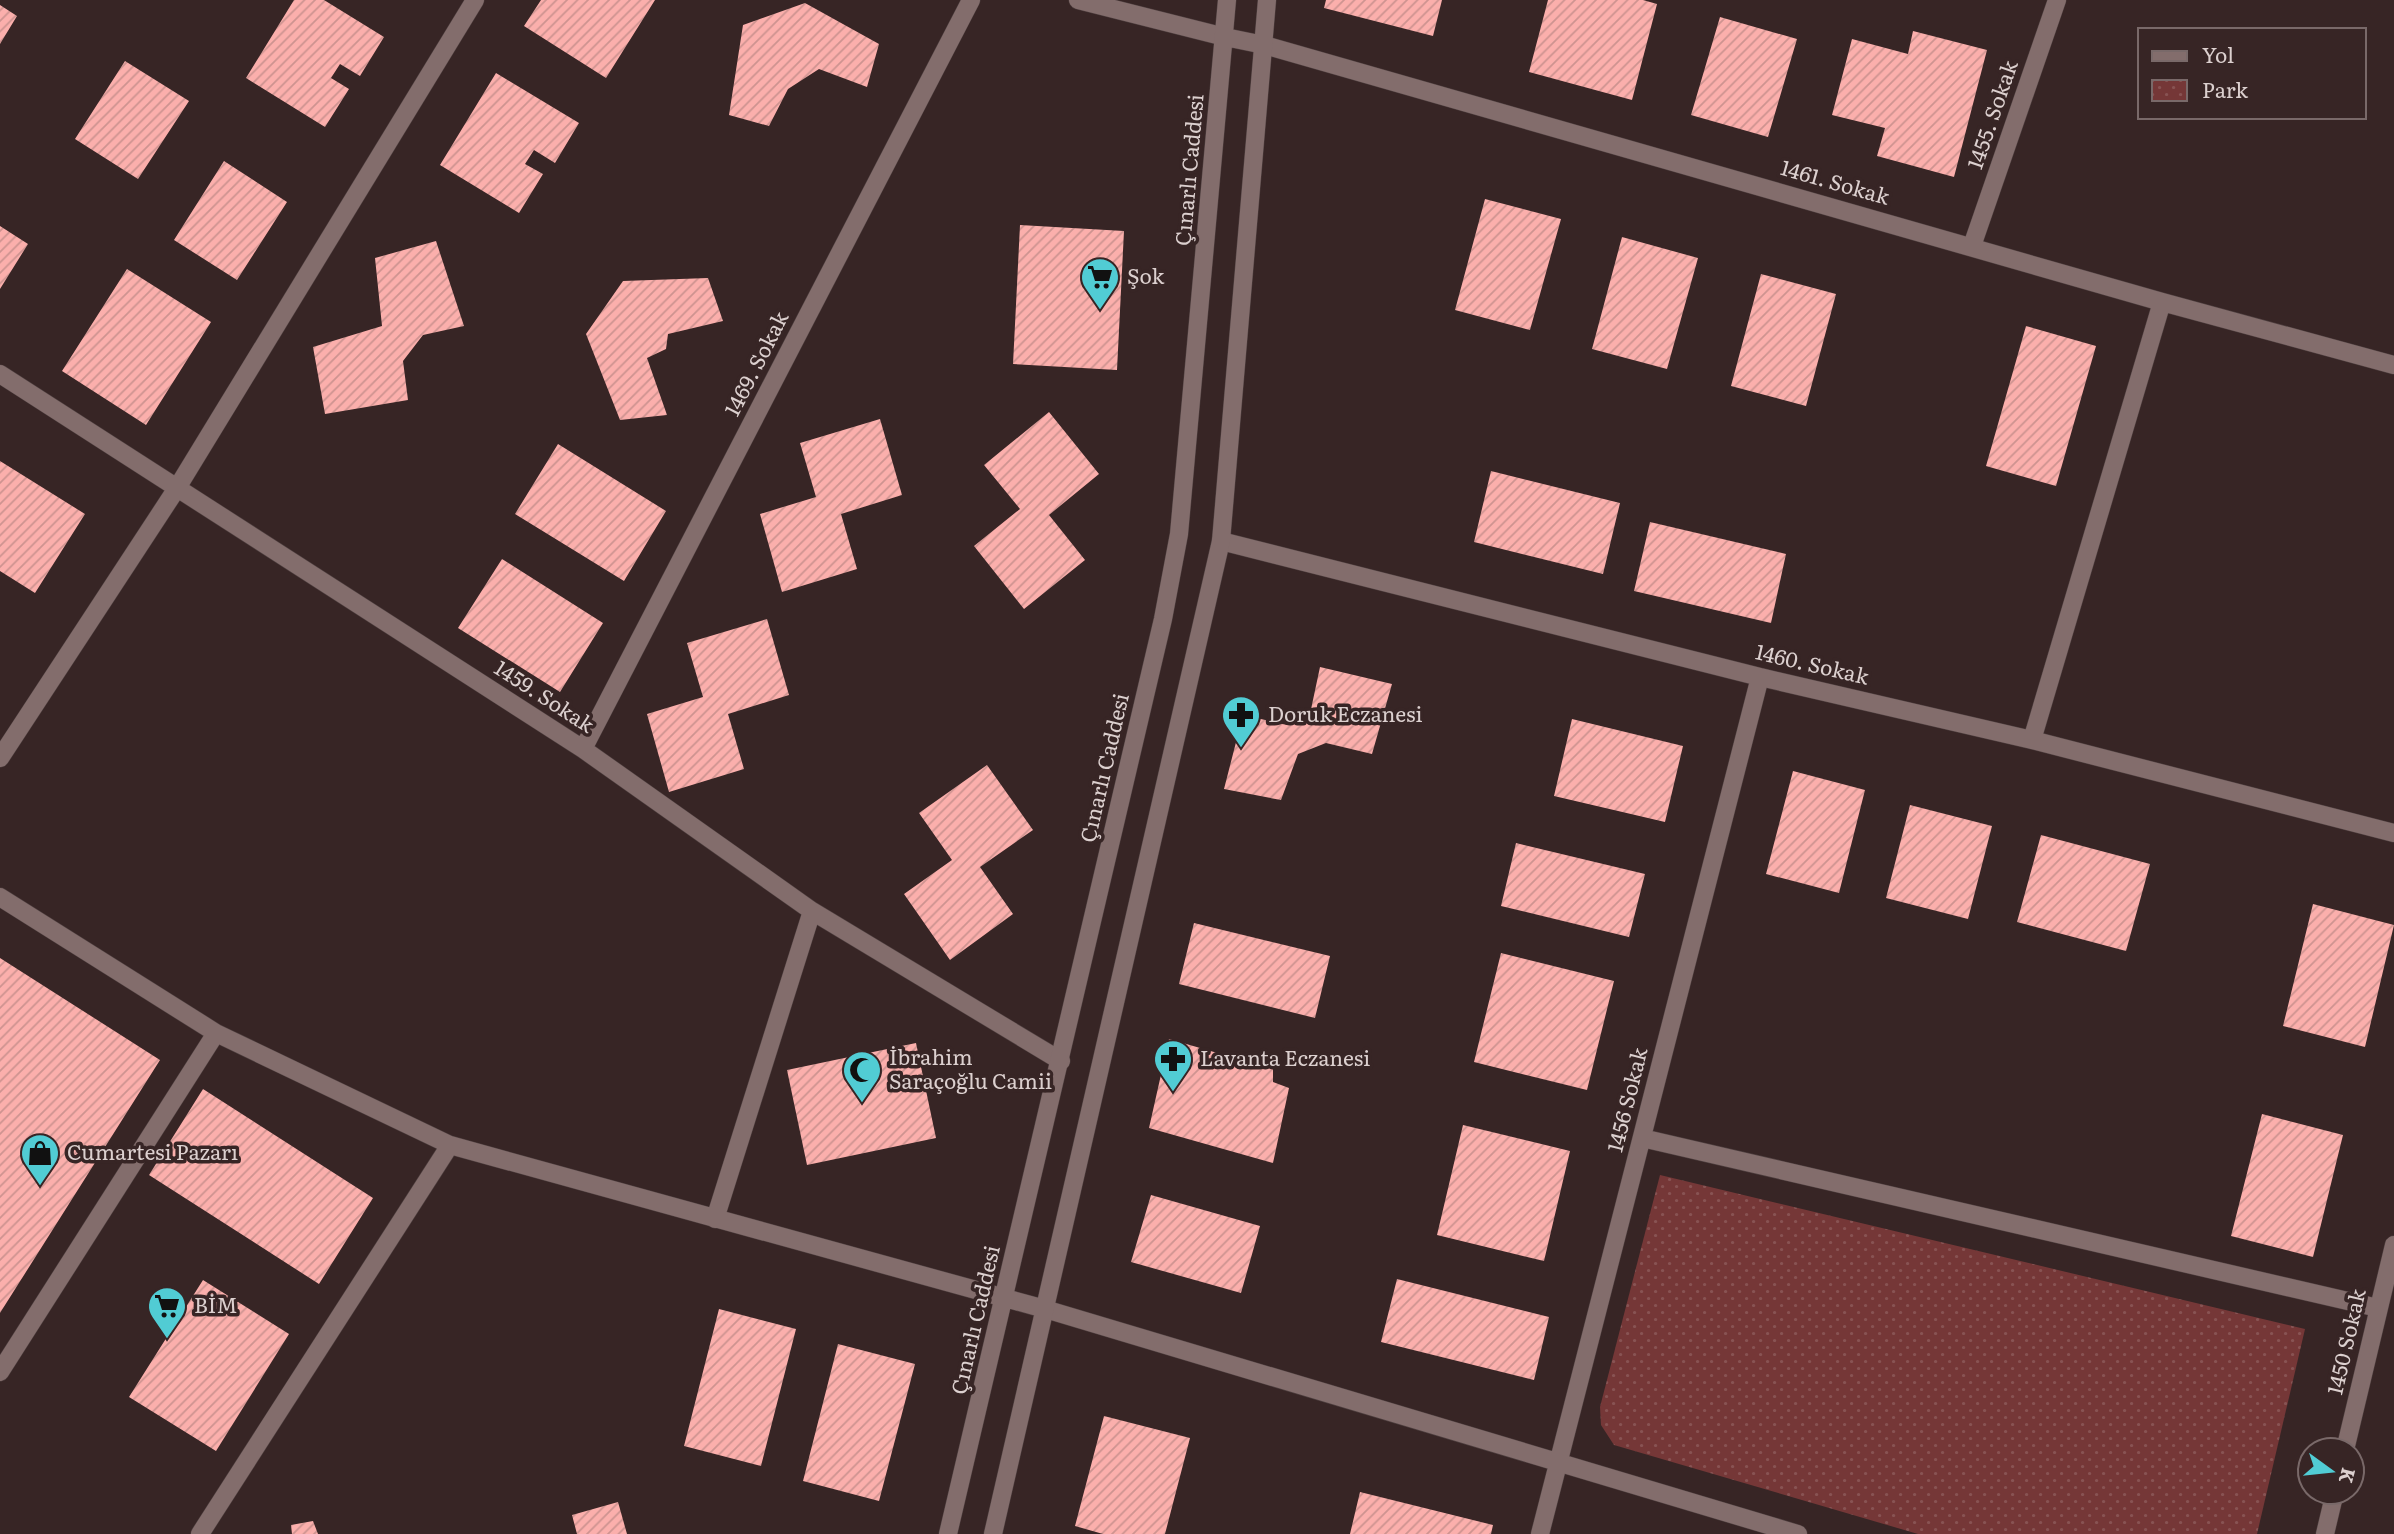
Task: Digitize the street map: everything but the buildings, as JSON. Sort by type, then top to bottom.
[{"type":"street","points":[[0,758],[177,488],[475,0]]},
{"type":"street","name":"1469. Sokak","points":[[583,749],[971,0]]},
{"type":"street","points":[[1078,0],[1225,37]]},
{"type":"street","name":"Çınarlı Caddesi","points":[[948,1534],[1163,619],[1179,534],[1227,0]]},
{"type":"street","points":[[993,1534],[1221,541],[1267,0]]},
{"type":"street","name":"1455. Sokak","points":[[1972,246],[2057,0]]},
{"type":"street","name":"1461. Sokak","points":[[1225,37],[1264,45],[2162,302],[2394,365]]},
{"type":"street","points":[[2032,740],[2162,302]]},
{"type":"street","name":"1459. Sokak","points":[[0,374],[583,749],[812,911],[1060,1061]]},
{"type":"street","name":"1460. Sokak","points":[[1221,541],[1760,677],[2032,740],[2394,833]]},
{"type":"street","name":"1456 Sokak","points":[[1540,1534],[1760,677]]},
{"type":"street","points":[[0,897],[216,1033],[450,1145],[1045,1309],[1798,1534]]},
{"type":"street","points":[[715,1219],[812,911]]},
{"type":"street","points":[[0,1371],[216,1033]]},
{"type":"street","points":[[1642,1138],[2378,1308]]},
{"type":"street","points":[[200,1534],[450,1145]]},
{"type":"street","name":"1450 Sokak","points":[[2348,1436],[2394,1245]]},
{"type":"street","points":[[2325,1534],[2332,1506]]},
{"type":"green space","points":[[1660,1175],[2305,1329],[2257,1534],[1918,1534],[1614,1445],[1601,1425],[1600,1407]]},
{"type":"place","name":"Şok","points":[[1100,311]]},
{"type":"place","name":"Doruk Eczanesi","points":[[1241,749]]},
{"type":"place","name":"Lavanta Eczanesi","points":[[1173,1093]]},
{"type":"place","name":"İbrahim Saraçoğlu Camii","points":[[862,1104]]},
{"type":"place","name":"Cumartesi Pazarı","points":[[40,1187]]},
{"type":"place","name":"BİM","points":[[167,1340]]}]
